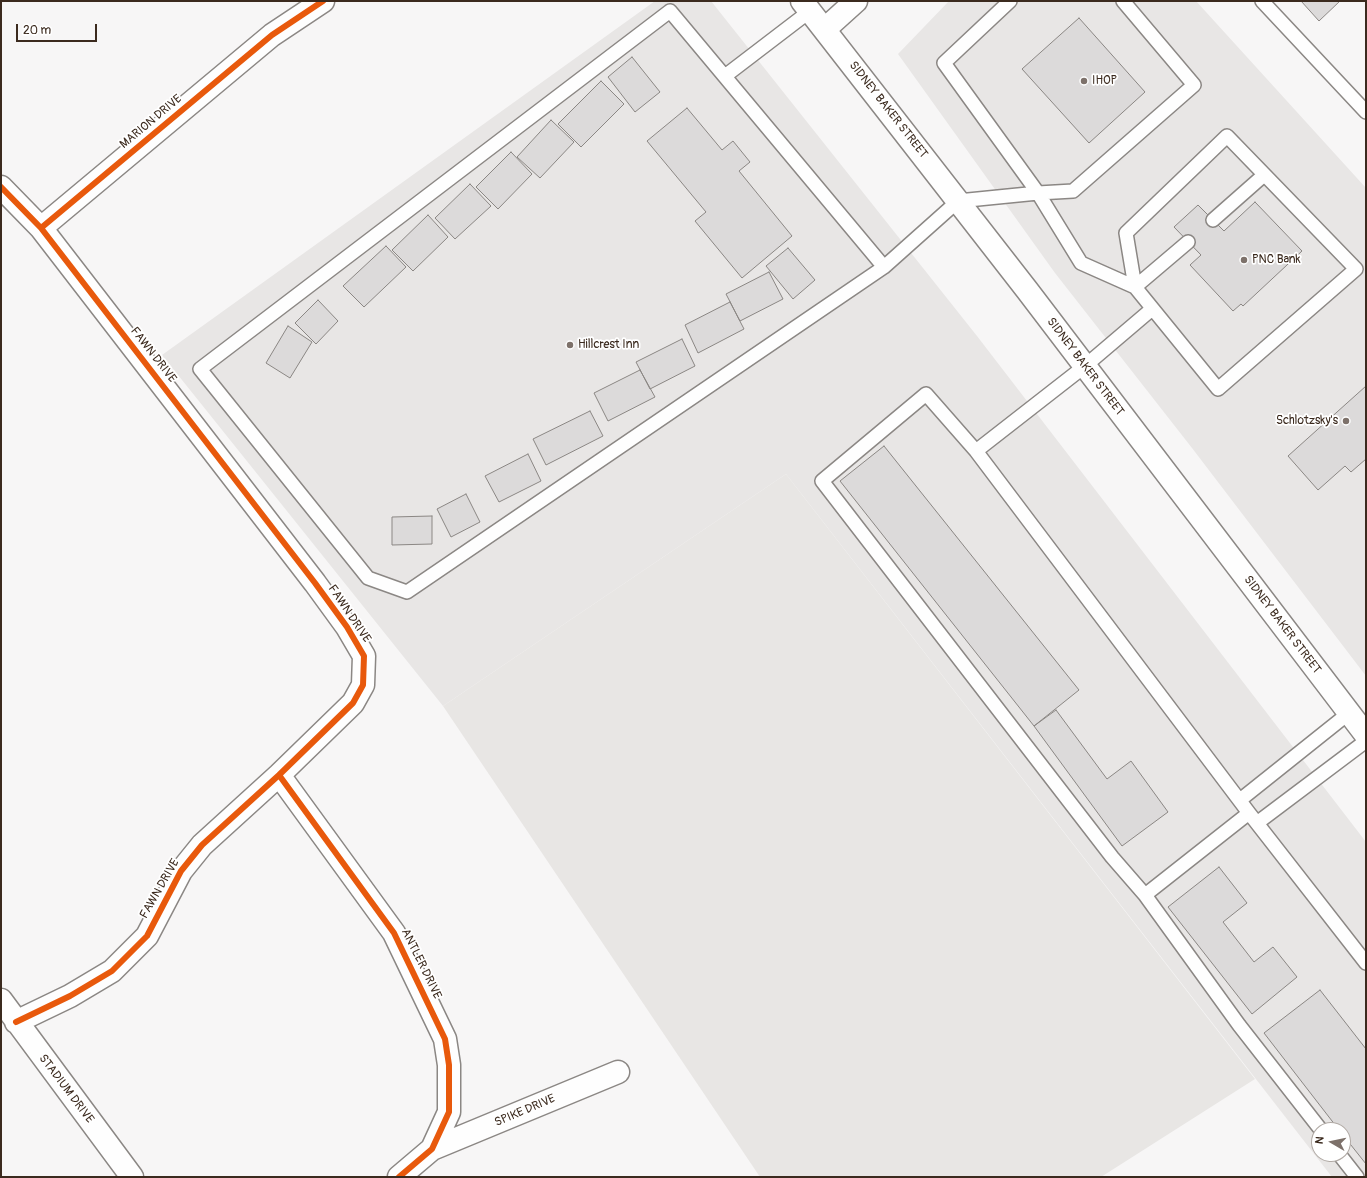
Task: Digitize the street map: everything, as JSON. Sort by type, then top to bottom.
[{"type":"street","name":"MARION DRIVE","points":[[41,228],[272,34],[323,1]]},
{"type":"street","points":[[825,29],[856,1]]},
{"type":"street","name":"SIDNEY BAKER STREET","points":[[806,6],[1085,366],[1366,735]]},
{"type":"street","points":[[1,187],[41,228]]},
{"type":"street","name":"FAWN DRIVE","points":[[16,1022],[70,996],[112,971],[147,936],[181,871],[202,845],[279,775],[353,703],[363,685],[364,656],[347,627],[315,583],[41,228]]},
{"type":"street","name":"ANTLER DRIVE","points":[[279,775],[394,933],[445,1038],[449,1065],[449,1112],[432,1149],[398,1177]]},
{"type":"street","name":"STADIUM DRIVE","points":[[1,1000],[132,1177]]},
{"type":"street","name":"SPIKE DRIVE","points":[[432,1149],[618,1072]]},
{"type":"lane","points":[[1010,1],[944,63],[1038,193],[1081,263],[1135,287]]},
{"type":"lane","points":[[884,267],[670,11],[200,369],[368,578],[407,592],[884,267],[958,201],[1073,191],[1194,85],[1123,1]]},
{"type":"lane","points":[[1262,1],[1366,112]]},
{"type":"lane","points":[[725,76],[806,6]]},
{"type":"lane","points":[[1227,136],[1264,175],[1356,269],[1218,389],[1135,287],[1126,233],[1227,136]]},
{"type":"lane","points":[[1213,220],[1264,175]]},
{"type":"lane","points":[[1135,287],[1188,242]]},
{"type":"lane","points":[[976,451],[1085,366],[1152,309]]},
{"type":"lane","points":[[1315,1122],[1239,1026],[1145,895],[1107,851],[822,481],[926,394],[976,451],[1249,813],[1366,963]]},
{"type":"lane","points":[[1240,800],[1349,713]]},
{"type":"lane","points":[[1257,823],[1366,741]]},
{"type":"lane","points":[[1145,895],[1249,813]]},
{"type":"lane","points":[[1345,1162],[1357,1177]]},
{"type":"shaded area","name":"Hillcrest Inn","points":[[655,1],[711,1],[977,336],[1366,842],[1366,1177],[1332,1177],[1320,1162],[1351,1162],[1351,1122],[1311,1122],[1311,1150],[786,474],[443,706],[162,355]]},
{"type":"shaded area","points":[[949,1],[1196,1],[1366,188],[1366,676],[1192,448],[1055,273],[898,54]]},
{"type":"shaded area","points":[[786,474],[1255,1079],[1101,1177],[760,1177],[443,706]]},
{"type":"building","points":[[1301,1],[1340,1],[1319,21]]},
{"type":"building","name":"IHOP","points":[[1079,18],[1145,92],[1089,143],[1022,69]]},
{"type":"building","points":[[632,57],[660,92],[635,112],[608,77]]},
{"type":"building","points":[[601,81],[624,104],[581,147],[558,124]]},
{"type":"building","points":[[687,108],[722,150],[733,141],[750,162],[739,171],[792,236],[742,278],[695,221],[706,212],[647,141]]},
{"type":"building","points":[[551,120],[574,142],[540,178],[517,157]]},
{"type":"building","points":[[511,152],[532,174],[498,209],[476,187]]},
{"type":"building","points":[[470,184],[491,206],[455,239],[435,218]]},
{"type":"building","name":"PNC Bank","points":[[1255,202],[1302,251],[1243,306],[1241,304],[1233,311],[1190,265],[1201,255],[1174,227],[1198,205],[1224,231]]},
{"type":"building","points":[[428,215],[448,237],[413,271],[392,250]]},
{"type":"building","points":[[386,246],[406,267],[364,307],[343,286]]},
{"type":"building","points":[[788,248],[815,280],[793,299],[766,266]]},
{"type":"building","points":[[769,272],[783,299],[740,321],[726,294]]},
{"type":"building","points":[[318,300],[338,321],[316,344],[295,323]]},
{"type":"building","points":[[730,302],[744,329],[698,353],[685,325]]},
{"type":"building","points":[[288,326],[312,342],[290,378],[266,363]]},
{"type":"building","points":[[682,339],[695,366],[650,389],[636,362]]},
{"type":"building","points":[[640,370],[655,397],[608,421],[594,393]]},
{"type":"building","name":"Schlotzsky's","points":[[1366,386],[1366,459],[1351,472],[1345,466],[1318,490],[1288,456]]},
{"type":"building","points":[[590,411],[603,436],[546,465],[533,439]]},
{"type":"building","points":[[884,446],[1079,690],[1034,726],[840,481]]},
{"type":"building","points":[[528,454],[541,481],[499,502],[485,476]]},
{"type":"building","points":[[466,494],[480,522],[451,537],[437,509]]},
{"type":"building","points":[[432,516],[432,544],[392,545],[392,517]]},
{"type":"building","points":[[1056,710],[1107,779],[1131,761],[1168,812],[1122,846],[1034,726]]},
{"type":"building","points":[[1219,867],[1247,903],[1223,922],[1254,962],[1273,947],[1297,977],[1252,1014],[1168,907]]},
{"type":"building","points":[[1320,990],[1366,1049],[1366,1164],[1351,1145],[1351,1122],[1333,1122],[1264,1033]]},
{"type":"cycle path","points":[[1,187],[41,228],[272,35],[323,1]]},
{"type":"cycle path","points":[[16,1022],[70,996],[112,971],[147,936],[181,871],[202,845],[279,775],[353,703],[363,685],[364,656],[347,627],[315,583],[41,228]]},
{"type":"cycle path","points":[[279,775],[394,933],[445,1039],[449,1065],[449,1112],[432,1149],[399,1177]]},
{"type":"place","name":"IHOP","points":[[1084,81]]},
{"type":"place","name":"PNC Bank","points":[[1244,260]]},
{"type":"place","name":"Hillcrest Inn","points":[[570,345]]},
{"type":"place","name":"Schlotzsky's","points":[[1346,421]]}]
